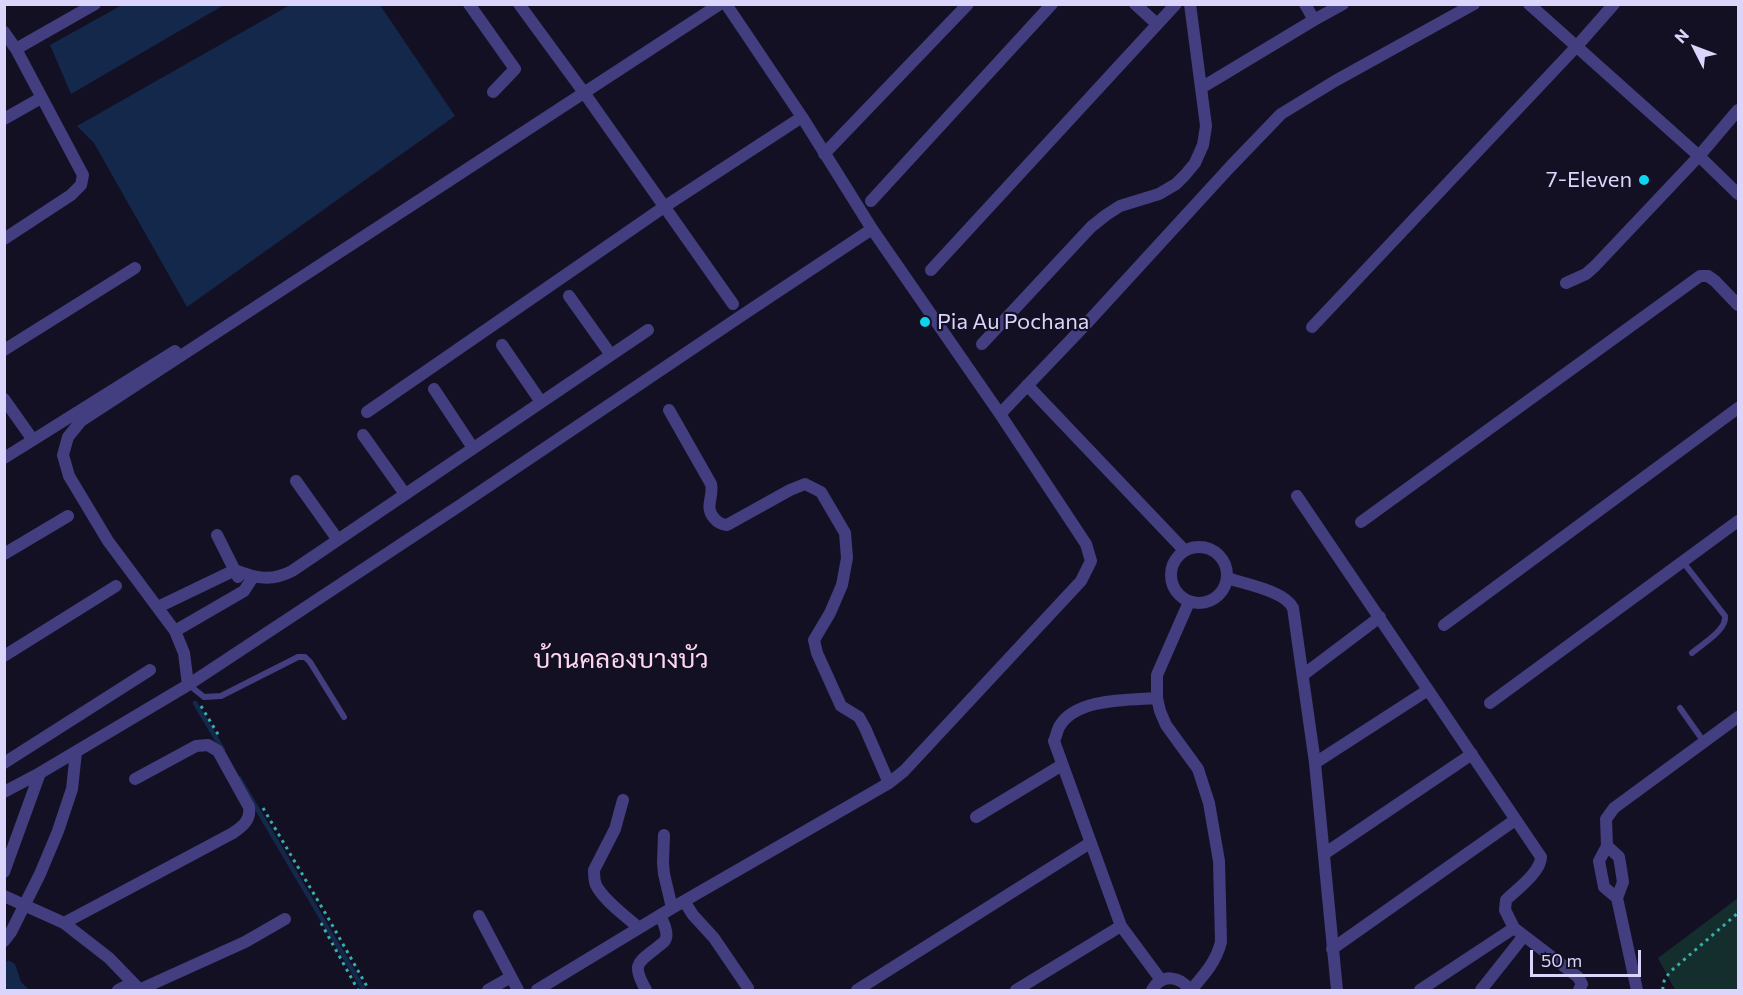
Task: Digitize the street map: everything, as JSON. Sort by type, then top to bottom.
[{"type":"street","points":[[16,49],[95,4]]},
{"type":"street","points":[[469,4],[515,69],[493,92]]},
{"type":"street","points":[[519,4],[733,304]]},
{"type":"street","points":[[188,685],[184,653],[175,631],[108,541],[69,476],[63,455],[68,436],[81,422],[720,4]]},
{"type":"street","points":[[537,990],[660,915],[889,783],[904,771],[1081,581],[1091,561],[1086,544],[1000,414],[872,229],[802,117],[726,4]]},
{"type":"street","points":[[824,154],[968,4]]},
{"type":"street","points":[[871,201],[1052,4]]},
{"type":"street","points":[[1135,4],[1157,24]]},
{"type":"street","points":[[931,270],[1176,4]]},
{"type":"street","points":[[982,344],[1091,227],[1120,206],[1159,194],[1176,184],[1195,163],[1203,145],[1206,126],[1190,4]]},
{"type":"street","points":[[1305,4],[1314,20]]},
{"type":"street","points":[[1201,88],[1343,4]]},
{"type":"street","points":[[1000,414],[1281,114],[1335,81],[1474,4]]},
{"type":"street","points":[[1529,4],[1699,156],[1738,194]]},
{"type":"street","points":[[1312,327],[1614,4]]},
{"type":"street","points":[[4,32],[16,49],[83,175],[81,185],[71,195],[4,239]]},
{"type":"street","points":[[4,119],[41,98]]},
{"type":"street","points":[[1566,283],[1595,267],[1699,156],[1738,110]]},
{"type":"street","points":[[367,412],[664,207],[802,117]]},
{"type":"street","points":[[4,792],[188,685],[872,229]]},
{"type":"street","points":[[4,350],[135,268]]},
{"type":"street","points":[[1361,522],[1700,276],[1708,276],[1715,281],[1738,305]]},
{"type":"street","points":[[569,296],[611,355]]},
{"type":"street","points":[[158,607],[235,570],[254,577],[284,575],[648,330]]},
{"type":"street","points":[[502,345],[541,402]]},
{"type":"street","points":[[4,458],[178,349]]},
{"type":"street","points":[[1027,385],[1184,550]]},
{"type":"street","points":[[434,389],[473,448]]},
{"type":"street","points":[[4,399],[33,440]]},
{"type":"street","points":[[1444,625],[1738,408]]},
{"type":"street","points":[[669,410],[711,484],[709,512],[717,522],[727,525],[805,484],[821,492],[845,533],[847,558],[842,585],[830,613],[814,640],[841,705],[859,717],[889,783]]},
{"type":"street","points":[[363,435],[405,494]]},
{"type":"street","points":[[297,481],[338,540]]},
{"type":"street","points":[[1297,496],[1541,857],[1537,870],[1506,900],[1505,909],[1518,932],[1578,977],[1582,984],[1579,990]]},
{"type":"street","points":[[4,554],[68,516]]},
{"type":"street","points":[[1490,703],[1738,521]]},
{"type":"street","points":[[217,535],[244,591]]},
{"type":"street","points":[[1192,546],[1202,546],[1218,553],[1224,560],[1227,569],[1225,586],[1214,599],[1197,603],[1189,602],[1174,590],[1170,573],[1172,564],[1184,550],[1192,546]]},
{"type":"street","points":[[175,631],[244,591],[254,577]]},
{"type":"street","points":[[1227,578],[1282,596],[1290,601],[1293,608],[1315,763],[1337,990]]},
{"type":"street","points":[[4,656],[116,586]]},
{"type":"street","points":[[1152,990],[1161,980],[1170,978],[1178,979],[1190,990],[1211,967],[1219,952],[1221,942],[1219,861],[1209,803],[1198,770],[1166,725],[1157,698],[1157,675],[1189,602]]},
{"type":"street","points":[[1303,675],[1380,617]]},
{"type":"street","points":[[7,757],[150,670]]},
{"type":"street","points":[[1315,763],[1428,690]]},
{"type":"street","points":[[1157,698],[1103,702],[1078,709],[1059,726],[1054,741],[1121,926],[1161,980]]},
{"type":"street","points":[[1617,898],[1604,887],[1599,861],[1607,846],[1606,819],[1614,808],[1738,717]]},
{"type":"street","points":[[64,923],[233,834],[250,815],[249,807],[218,752],[208,745],[196,747],[135,779]]},
{"type":"street","points":[[4,941],[11,932],[40,874],[58,831],[72,789],[76,752]]},
{"type":"street","points":[[1324,854],[1472,754]]},
{"type":"street","points":[[976,817],[1062,765]]},
{"type":"street","points":[[4,872],[40,773]]},
{"type":"street","points":[[623,800],[615,829],[594,870],[594,878],[596,886],[603,894],[639,928]]},
{"type":"street","points":[[1332,949],[1515,820]]},
{"type":"street","points":[[664,835],[664,874],[672,908]]},
{"type":"street","points":[[856,990],[1090,843]]},
{"type":"street","points":[[1607,846],[1619,857],[1622,869],[1623,882],[1617,898],[1637,990]]},
{"type":"street","points":[[4,896],[64,923],[109,958],[137,988]]},
{"type":"street","points":[[684,901],[693,915],[714,938],[748,988]]},
{"type":"street","points":[[479,915],[518,990]]},
{"type":"street","points":[[646,990],[639,979],[638,965],[641,959],[664,942],[667,937],[660,915]]},
{"type":"street","points":[[118,990],[137,988],[245,942],[285,919]]},
{"type":"street","points":[[1016,990],[1121,926]]},
{"type":"street","points":[[1420,990],[1518,932]]},
{"type":"street","points":[[1480,990],[1518,932]]},
{"type":"street","points":[[488,990],[511,977]]},
{"type":"lane","points":[[1683,562],[1725,616],[1726,621],[1722,628],[1692,653]]},
{"type":"lane","points":[[188,685],[204,697],[220,696],[298,657],[305,657],[344,717]]},
{"type":"lane","points":[[1680,708],[1704,742]]},
{"type":"path","points":[[200,705],[224,745]]},
{"type":"path","points":[[260,804],[369,990]]},
{"type":"path","points":[[1663,990],[1665,978],[1671,971],[1738,913]]},
{"type":"path","points":[[321,923],[358,990]]},
{"type":"green space","points":[[1738,898],[1738,990],[1675,990],[1658,958]]},
{"type":"water","points":[[122,5],[224,5],[71,94],[50,45]]},
{"type":"water","points":[[290,5],[380,5],[455,116],[187,307],[94,143],[77,126]]},
{"type":"water","points":[[8,960],[15,964],[21,982],[29,990],[5,990],[5,964]]},
{"type":"waterway","points":[[195,703],[223,750]]},
{"type":"waterway","points":[[239,778],[364,990]]},
{"type":"place","name":"7-Eleven","points":[[1644,180]]},
{"type":"place","name":"Pia Au Pochana","points":[[925,322]]},
{"type":"district","name":"บ้านคลองบางบัว","points":[[621,659]]}]
